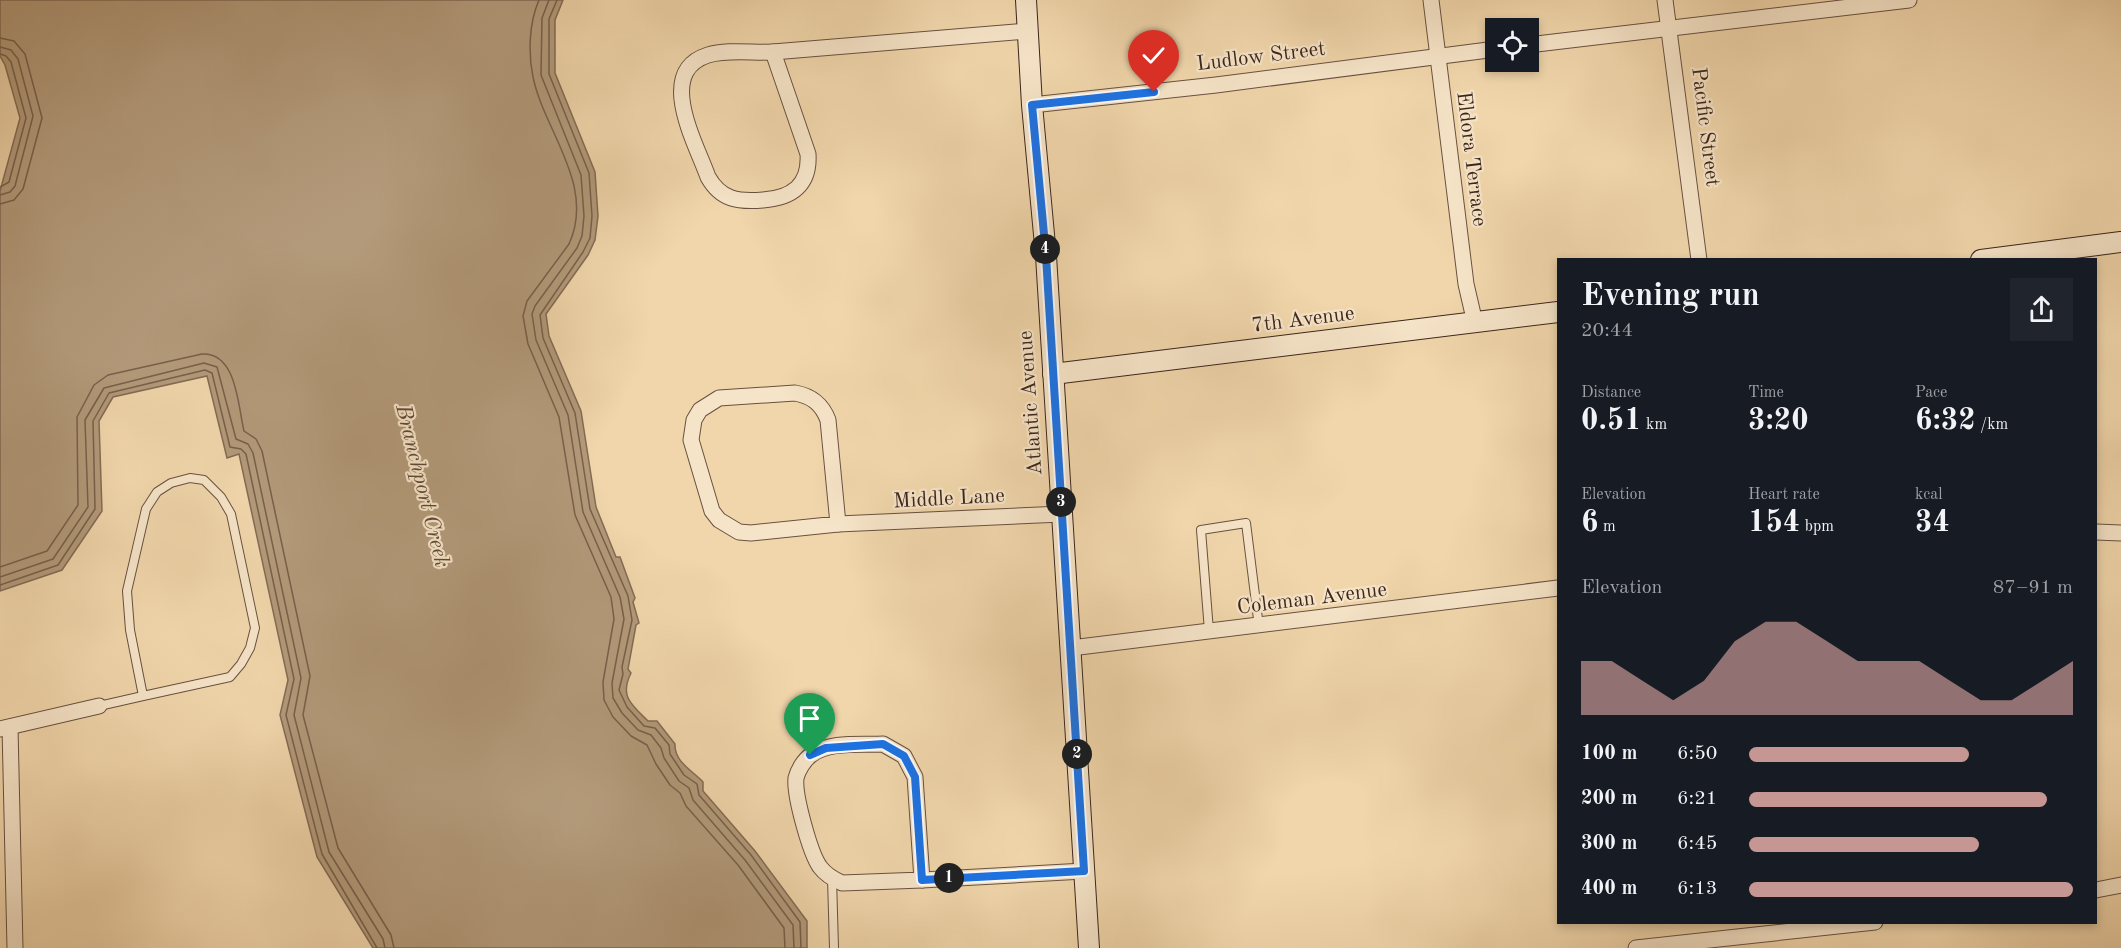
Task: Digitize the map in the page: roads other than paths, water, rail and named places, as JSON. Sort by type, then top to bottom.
[{"type":"street","name":"Atlantic Avenue","points":[[1026,0],[1032,105],[1046,256],[1089,948]]},
{"type":"street","name":"Eldora Terrace","points":[[1431,0],[1466,284],[1475,323]]},
{"type":"street","name":"Pacific Street","points":[[1665,0],[1699,258]]},
{"type":"street","points":[[1539,44],[1909,0]]},
{"type":"street","points":[[773,52],[808,154],[809,166],[802,184],[787,196],[780,199],[733,200],[714,187],[708,177],[680,99],[681,82],[690,66],[710,55],[1028,31]]},
{"type":"street","name":"Ludlow Street","points":[[1032,105],[1216,85],[1485,50]]},
{"type":"street","points":[[1997,258],[2121,242]]},
{"type":"street","name":"7th Avenue","points":[[1053,374],[1557,312]]},
{"type":"street","name":"Middle Lane","points":[[838,524],[828,420],[824,410],[814,399],[795,393],[719,398],[700,410],[694,420],[691,440],[712,511],[719,520],[739,532],[751,533],[838,524],[1062,514]]},
{"type":"street","points":[[2097,532],[2121,533]]},
{"type":"street","name":"Coleman Avenue","points":[[1071,648],[1259,627],[1557,588]]},
{"type":"street","points":[[15,948],[5,728],[99,706]]},
{"type":"street","points":[[922,880],[915,777],[904,756],[883,744],[826,748],[810,755],[796,777],[796,792],[817,861],[831,878],[851,884],[1084,871]]},
{"type":"street","points":[[2097,890],[2121,885]]},
{"type":"street","points":[[1636,948],[1715,944],[1782,928],[1844,924]]},
{"type":"lane","points":[[99,706],[230,677],[241,664],[255,628],[231,514],[221,497],[204,480],[190,478],[171,483],[157,492],[146,509],[127,591],[130,630],[143,696]]},
{"type":"lane","points":[[1209,633],[1201,530],[1246,523],[1259,627]]},
{"type":"lane","points":[[831,878],[834,948]]},
{"type":"water","name":"Branchport Creek","points":[[0,0],[563,0],[555,20],[555,73],[595,172],[598,216],[595,240],[588,255],[546,314],[549,336],[581,411],[596,507],[616,557],[620,557],[635,598],[633,602],[639,623],[636,625],[628,669],[631,673],[626,688],[627,695],[632,705],[648,721],[657,721],[675,744],[681,761],[703,782],[703,791],[755,851],[807,921],[807,948],[373,948],[317,857],[280,715],[288,680],[239,454],[227,458],[207,376],[113,397],[99,421],[102,511],[62,570],[0,591],[0,191],[20,118],[5,65],[0,56]]}]
